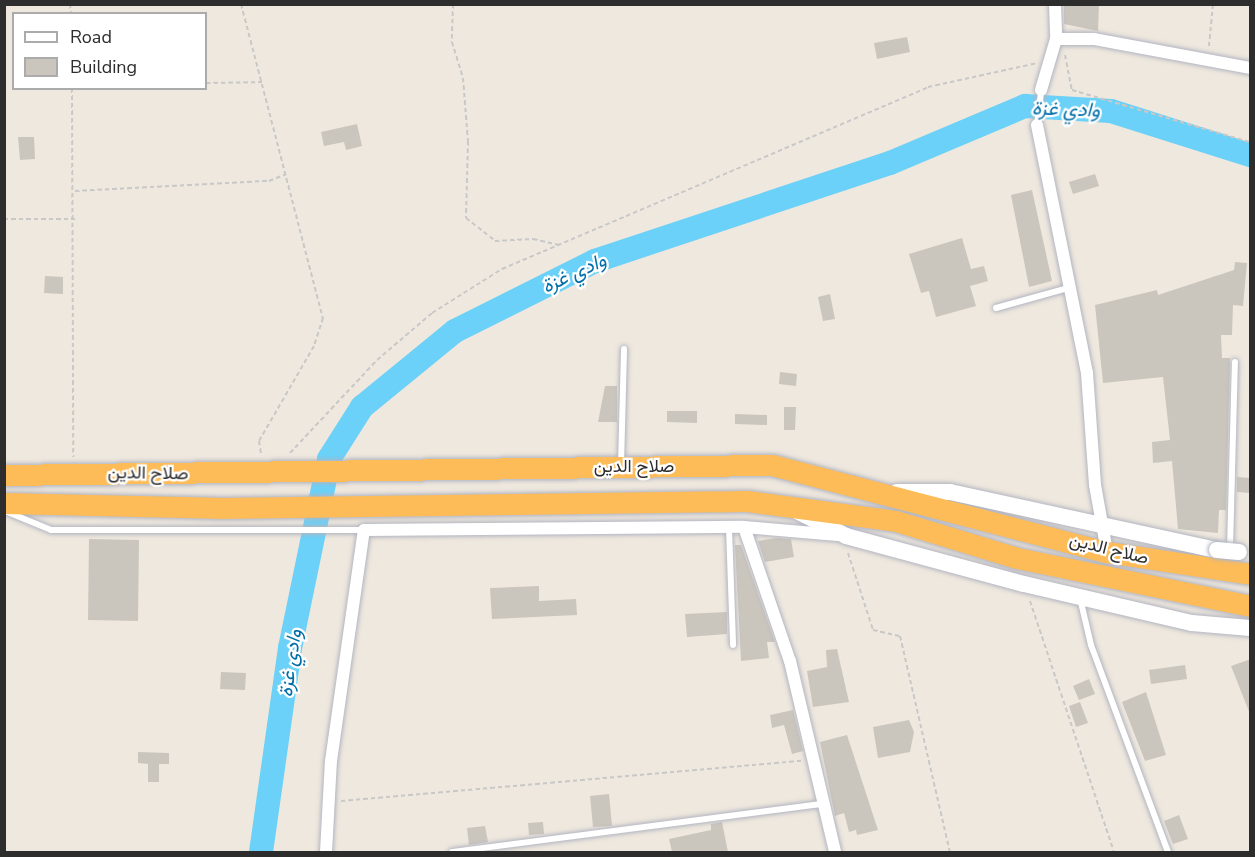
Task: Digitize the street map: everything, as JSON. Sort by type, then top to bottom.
[{"type":"highway","name":"صلاح الدين","points":[[4,475],[73,472],[265,472],[621,465],[772,465],[893,492],[1107,552],[1251,573]]},
{"type":"highway","name":"صلاح الدين","points":[[4,503],[258,507],[436,503],[747,501],[896,521],[1017,558],[1251,606]]},
{"type":"main road","points":[[893,492],[950,492],[1103,527],[1217,550],[1245,552]]},
{"type":"main road","points":[[789,506],[846,536],[1024,584],[1192,623],[1251,628]]},
{"type":"street","points":[[1041,90],[1056,39],[1055,4]]},
{"type":"street","points":[[1056,39],[1094,39],[1208,62],[1251,68]]},
{"type":"street","points":[[1037,125],[1072,287],[1107,552]]},
{"type":"street","points":[[744,527],[790,661],[811,760],[835,852]]},
{"type":"street","points":[[326,852],[329,802],[364,530],[744,527],[846,536]]},
{"type":"lane","points":[[1037,125],[1041,90]]},
{"type":"lane","points":[[996,308],[1072,287]]},
{"type":"lane","points":[[621,465],[624,349]]},
{"type":"lane","points":[[1229,571],[1235,362]]},
{"type":"lane","points":[[4,511],[51,530],[364,530]]},
{"type":"lane","points":[[729,528],[733,645]]},
{"type":"lane","points":[[1080,597],[1091,645],[1168,852]]},
{"type":"lane","points":[[452,852],[822,804]]},
{"type":"path","points":[[241,4],[323,318],[314,346],[259,441],[265,472]]},
{"type":"path","points":[[453,4],[452,42],[463,78],[468,141],[466,218],[495,241],[533,239],[559,245]]},
{"type":"path","points":[[1208,62],[1213,4]]},
{"type":"path","points":[[1056,39],[1072,90],[1251,142]]},
{"type":"path","points":[[287,456],[341,393],[432,313],[502,269],[928,87],[1024,63],[1048,63]]},
{"type":"path","points":[[207,83],[262,82]]},
{"type":"path","points":[[72,90],[75,191],[73,472]]},
{"type":"path","points":[[75,191],[269,182],[286,174]]},
{"type":"path","points":[[4,219],[75,219]]},
{"type":"path","points":[[846,536],[850,568],[873,630],[900,636],[950,852]]},
{"type":"path","points":[[1024,584],[1114,852]]},
{"type":"path","points":[[329,802],[811,760]]},
{"type":"building","points":[[1064,4],[1099,4],[1098,31],[1064,24]]},
{"type":"building","points":[[907,37],[910,52],[877,59],[874,43]]},
{"type":"building","points":[[357,124],[362,146],[346,150],[344,142],[324,146],[321,132]]},
{"type":"building","points":[[18,137],[34,137],[35,159],[20,160]]},
{"type":"building","points":[[1095,174],[1099,186],[1073,194],[1069,182]]},
{"type":"building","points":[[1032,190],[1052,281],[1029,287],[1011,195]]},
{"type":"building","points":[[962,238],[971,269],[984,266],[988,281],[970,286],[976,306],[936,317],[929,291],[921,293],[909,254]]},
{"type":"building","points":[[1235,262],[1247,263],[1243,306],[1233,305],[1232,335],[1221,335],[1222,358],[1230,358],[1226,510],[1219,510],[1218,533],[1178,529],[1172,461],[1153,463],[1152,442],[1170,440],[1163,377],[1103,383],[1095,305],[1157,290],[1158,295],[1234,270]]},
{"type":"building","points":[[45,276],[63,277],[63,294],[44,293]]},
{"type":"building","points":[[830,294],[835,319],[823,321],[818,297]]},
{"type":"building","points":[[780,372],[797,374],[796,386],[779,384]]},
{"type":"building","points":[[605,386],[617,386],[617,422],[598,422]]},
{"type":"building","points":[[784,407],[796,407],[795,430],[784,430]]},
{"type":"building","points":[[667,411],[697,411],[697,423],[667,422]]},
{"type":"building","points":[[735,414],[767,415],[767,425],[735,424]]},
{"type":"building","points":[[1237,477],[1251,478],[1251,493],[1237,492]]},
{"type":"building","points":[[777,538],[791,539],[794,557],[765,562],[758,541]]},
{"type":"building","points":[[89,539],[139,540],[138,621],[88,620]]},
{"type":"building","points":[[735,545],[741,545],[775,642],[767,642],[769,658],[741,661]]},
{"type":"building","points":[[539,586],[539,601],[576,599],[577,615],[492,619],[490,588]]},
{"type":"building","points":[[727,612],[727,634],[687,637],[685,614]]},
{"type":"building","points":[[837,649],[849,702],[813,707],[807,671],[827,667],[826,650]]},
{"type":"building","points":[[1251,659],[1251,714],[1250,714],[1231,666]]},
{"type":"building","points":[[1185,665],[1187,679],[1151,684],[1149,670]]},
{"type":"building","points":[[221,672],[246,673],[245,690],[220,689]]},
{"type":"building","points":[[1089,679],[1095,694],[1079,700],[1073,686]]},
{"type":"building","points":[[1146,692],[1166,755],[1145,761],[1122,702]]},
{"type":"building","points":[[1080,702],[1088,723],[1076,727],[1069,706]]},
{"type":"building","points":[[793,710],[803,751],[792,754],[784,725],[772,728],[770,715]]},
{"type":"building","points":[[909,720],[914,732],[910,752],[878,758],[873,727]]},
{"type":"building","points":[[847,735],[878,830],[857,835],[856,830],[849,832],[844,813],[835,816],[820,742]]},
{"type":"building","points":[[138,752],[169,753],[169,764],[159,764],[159,782],[148,782],[148,764],[138,763]]},
{"type":"building","points":[[609,794],[612,826],[593,827],[590,796]]},
{"type":"building","points":[[1179,815],[1188,839],[1173,844],[1164,821]]},
{"type":"building","points":[[543,822],[544,834],[529,835],[528,823]]},
{"type":"building","points":[[722,822],[728,852],[672,852],[669,839],[711,830],[711,824]]},
{"type":"building","points":[[485,826],[488,842],[469,845],[467,828]]},
{"type":"waterway","name":"وادي غزة","points":[[261,852],[290,648],[329,459],[362,407],[455,331],[595,261],[890,163],[1025,106],[1111,111],[1250,155]]}]
